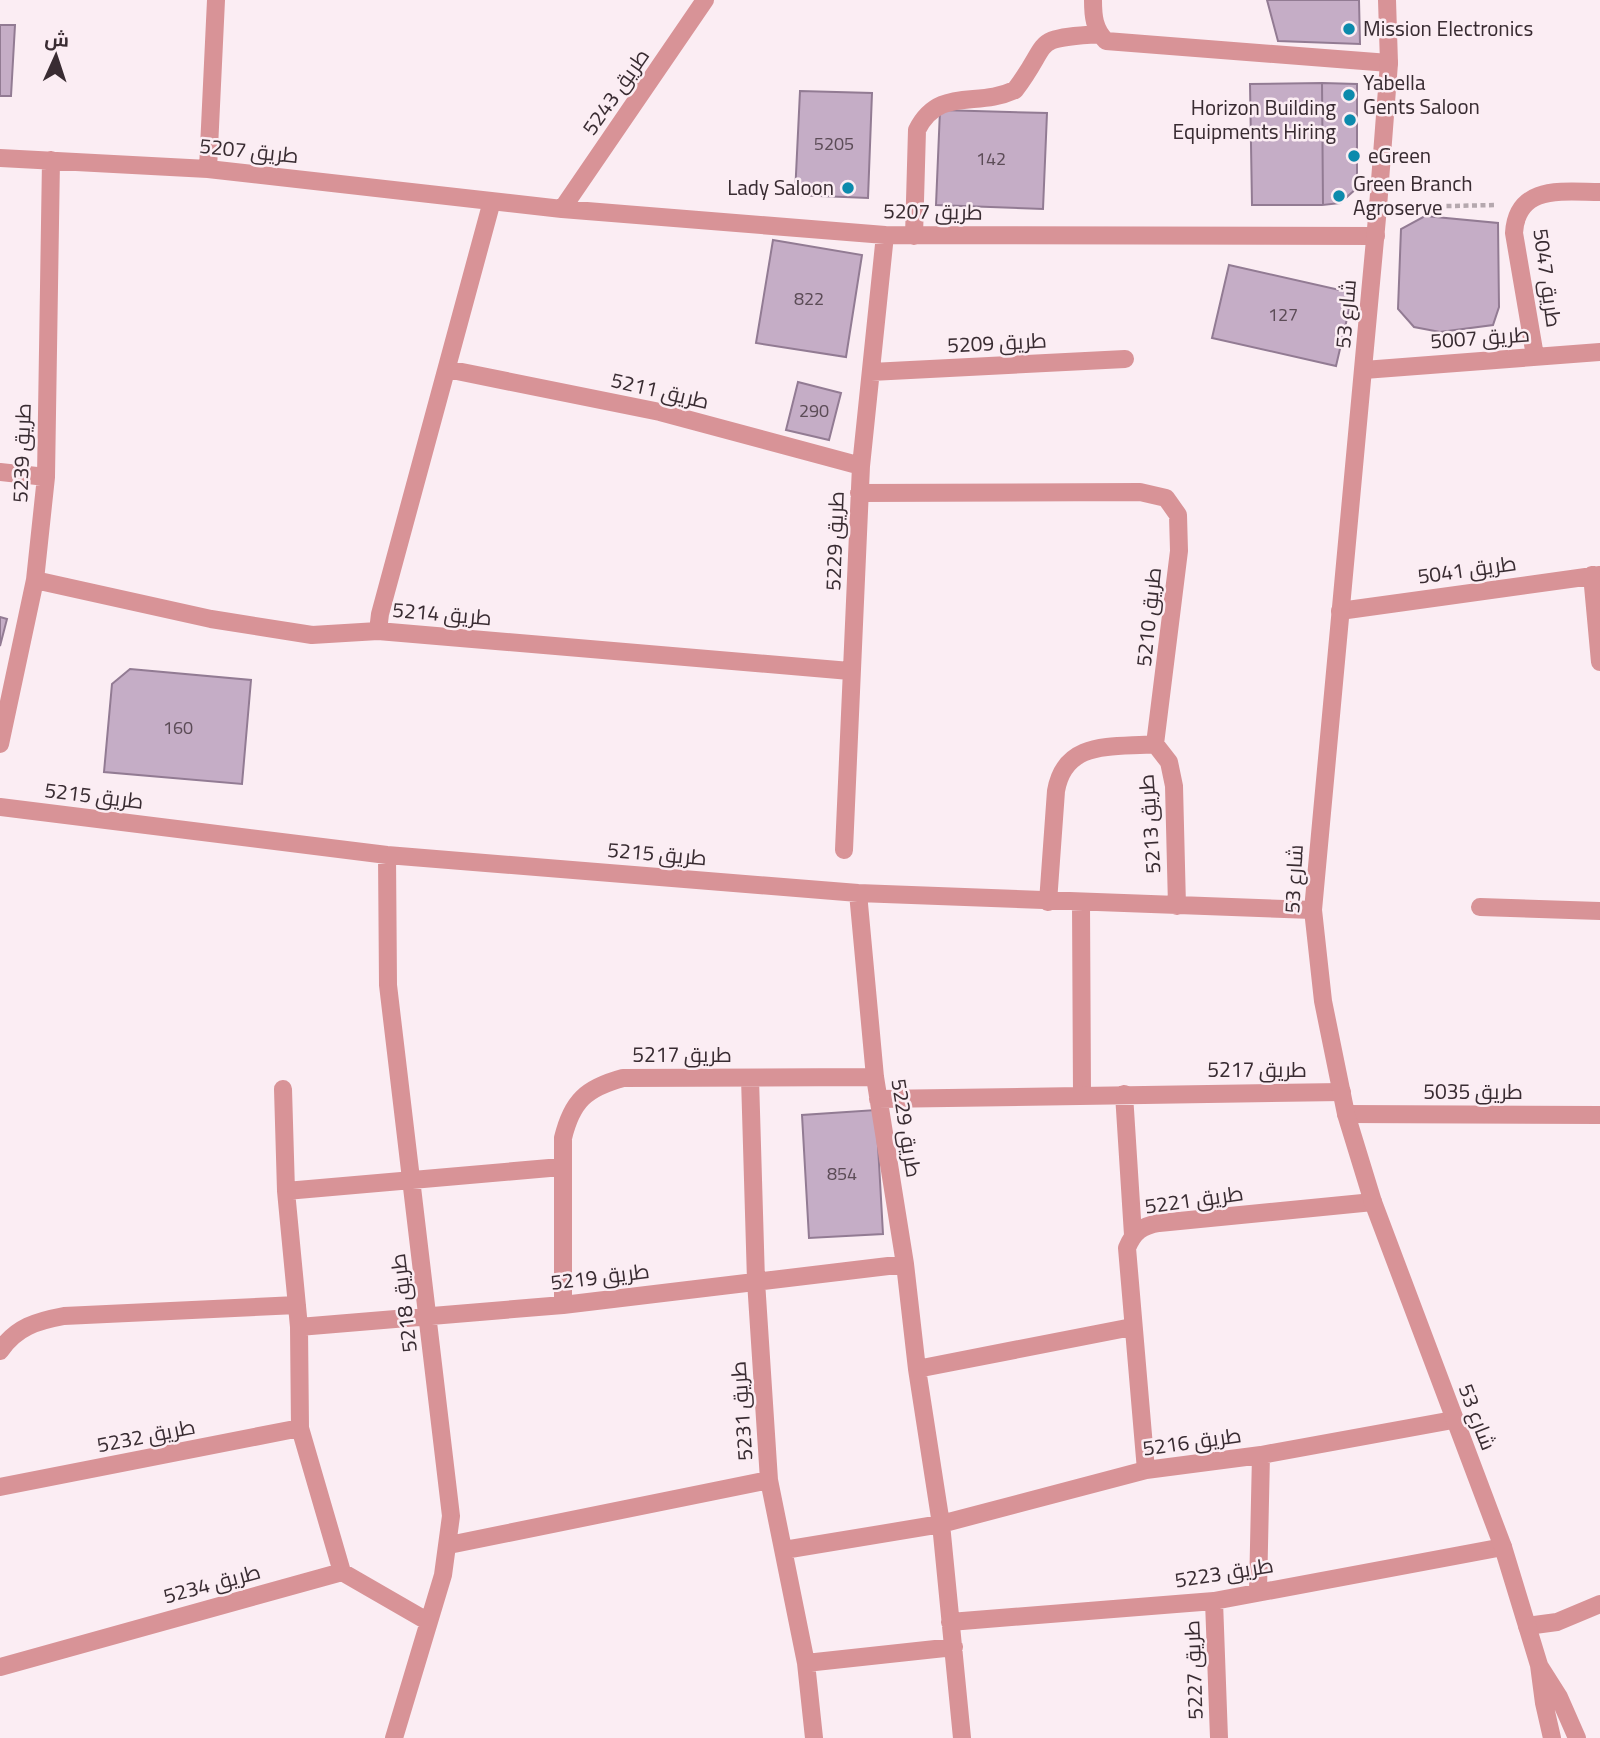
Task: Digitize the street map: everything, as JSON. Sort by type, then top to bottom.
[{"type":"street","points":[[208,169],[216,0]]},
{"type":"street","name":"طريق 5243","points":[[562,209],[705,0]]},
{"type":"street","points":[[1093,0],[1094,22],[1099,34],[1106,41],[1389,63]]},
{"type":"street","name":"شارع 53","points":[[1387,0],[1389,63],[1376,236],[1313,910],[1323,1000],[1346,1114],[1373,1202],[1503,1547],[1539,1665],[1552,1738]]},
{"type":"street","points":[[914,236],[917,130],[924,116],[944,103],[992,97],[1015,90],[1042,45],[1051,38],[1099,34]]},
{"type":"street","name":"طريق 5207","points":[[0,158],[208,169],[562,209],[885,235],[1376,236]]},
{"type":"street","name":"طريق 5239","points":[[0,744],[35,580],[46,477],[51,160]]},
{"type":"street","name":"طريق 5047","points":[[1535,356],[1514,233],[1522,204],[1534,197],[1556,192],[1600,192]]},
{"type":"street","points":[[378,631],[380,614],[492,201]]},
{"type":"street","name":"طريق 5229","points":[[844,850],[859,493],[885,235]]},
{"type":"street","name":"طريق 5007","points":[[1364,370],[1600,352]]},
{"type":"street","name":"طريق 5209","points":[[871,372],[1125,359]]},
{"type":"street","name":"طريق 5211","points":[[447,369],[660,412],[861,466]]},
{"type":"street","points":[[0,472],[46,477]]},
{"type":"street","name":"طريق 5210","points":[[859,493],[1140,492],[1166,498],[1178,515],[1179,551],[1155,744]]},
{"type":"street","points":[[1596,575],[1600,662]]},
{"type":"street","name":"طريق 5041","points":[[1340,611],[1596,575]]},
{"type":"street","name":"طريق 5214","points":[[35,580],[211,619],[312,635],[378,631],[850,671]]},
{"type":"street","points":[[1048,902],[1056,791],[1059,775],[1068,761],[1081,751],[1155,744]]},
{"type":"street","name":"طريق 5213","points":[[1155,744],[1168,762],[1174,786],[1177,906]]},
{"type":"street","name":"طريق 5215","points":[[0,807],[387,855],[859,893],[1313,910]]},
{"type":"street","name":"طريق 5218","points":[[387,855],[388,985],[450,1487],[449,1545],[443,1575],[394,1738]]},
{"type":"street","name":"طريق 5229","points":[[859,893],[875,1077],[942,1524],[962,1738]]},
{"type":"street","points":[[1081,903],[1082,1095]]},
{"type":"street","points":[[1480,906],[1600,911]]},
{"type":"street","name":"طريق 5217","points":[[563,1305],[563,1138],[569,1116],[582,1097],[601,1084],[623,1078],[875,1077]]},
{"type":"street","name":"طريق 5231","points":[[750,1078],[756,1280],[769,1480],[806,1663],[814,1738]]},
{"type":"street","points":[[283,1088],[286,1191],[299,1327],[300,1428],[342,1572],[427,1621]]},
{"type":"street","name":"طريق 5217","points":[[878,1099],[1342,1092]]},
{"type":"street","points":[[1124,1094],[1133,1235]]},
{"type":"street","name":"طريق 5035","points":[[1346,1114],[1600,1115]]},
{"type":"street","points":[[286,1191],[561,1167]]},
{"type":"street","name":"طريق 5221","points":[[1146,1470],[1127,1248],[1133,1235],[1144,1226],[1159,1223],[1373,1202]]},
{"type":"street","name":"طريق 5219","points":[[299,1327],[563,1305],[905,1264]]},
{"type":"street","points":[[0,1351],[9,1338],[34,1321],[64,1316],[297,1305]]},
{"type":"street","points":[[918,1369],[1132,1327]]},
{"type":"street","name":"طريق 5216","points":[[784,1550],[942,1524],[1146,1470],[1261,1455],[1453,1420]]},
{"type":"street","name":"طريق 5232","points":[[0,1486],[300,1428]]},
{"type":"street","points":[[1258,1591],[1261,1455]]},
{"type":"street","points":[[449,1545],[769,1480]]},
{"type":"street","name":"طريق 5223","points":[[950,1622],[1214,1601],[1503,1547]]},
{"type":"street","name":"طريق 5234","points":[[0,1667],[342,1572]]},
{"type":"street","name":"طريق 5227","points":[[1214,1601],[1219,1738]]},
{"type":"street","points":[[1527,1626],[1557,1622],[1600,1604]]},
{"type":"street","points":[[806,1663],[954,1647]]},
{"type":"street","name":"شارع 53","points":[[1539,1665],[1559,1697],[1577,1738]]},
{"type":"path","points":[[1378,207],[1522,204]]},
{"type":"building","points":[[1267,0],[1359,0],[1360,44],[1278,41]]},
{"type":"building","points":[[0,25],[15,25],[11,96],[0,96]]},
{"type":"building","points":[[1322,83],[1323,205],[1252,205],[1250,84]]},
{"type":"building","points":[[1322,83],[1357,84],[1357,188],[1340,203],[1323,205]]},
{"type":"building","points":[[800,91],[872,93],[868,198],[795,195]]},
{"type":"building","points":[[940,110],[1047,113],[1043,209],[936,205]]},
{"type":"building","points":[[1425,216],[1498,223],[1499,307],[1493,325],[1440,332],[1414,327],[1398,309],[1401,229]]},
{"type":"building","points":[[773,240],[862,255],[846,357],[756,343]]},
{"type":"building","points":[[1229,265],[1353,293],[1336,366],[1212,338]]},
{"type":"building","points":[[798,382],[841,393],[829,440],[786,430]]},
{"type":"building","points":[[0,617],[7,619],[0,646]]},
{"type":"building","points":[[130,669],[251,680],[242,784],[104,772],[112,684]]},
{"type":"building","points":[[876,1110],[883,1234],[809,1238],[802,1115]]},
{"type":"place","name":"Mission Electronics","points":[[1349,29]]},
{"type":"place","name":"Yabella Gents Saloon","points":[[1349,95]]},
{"type":"place","name":"Horizon Building Equipments Hiring","points":[[1350,120]]},
{"type":"place","name":"eGreen","points":[[1354,156]]},
{"type":"place","name":"Lady Saloon","points":[[848,188]]},
{"type":"place","name":"Green Branch Agroserve","points":[[1339,196]]}]
